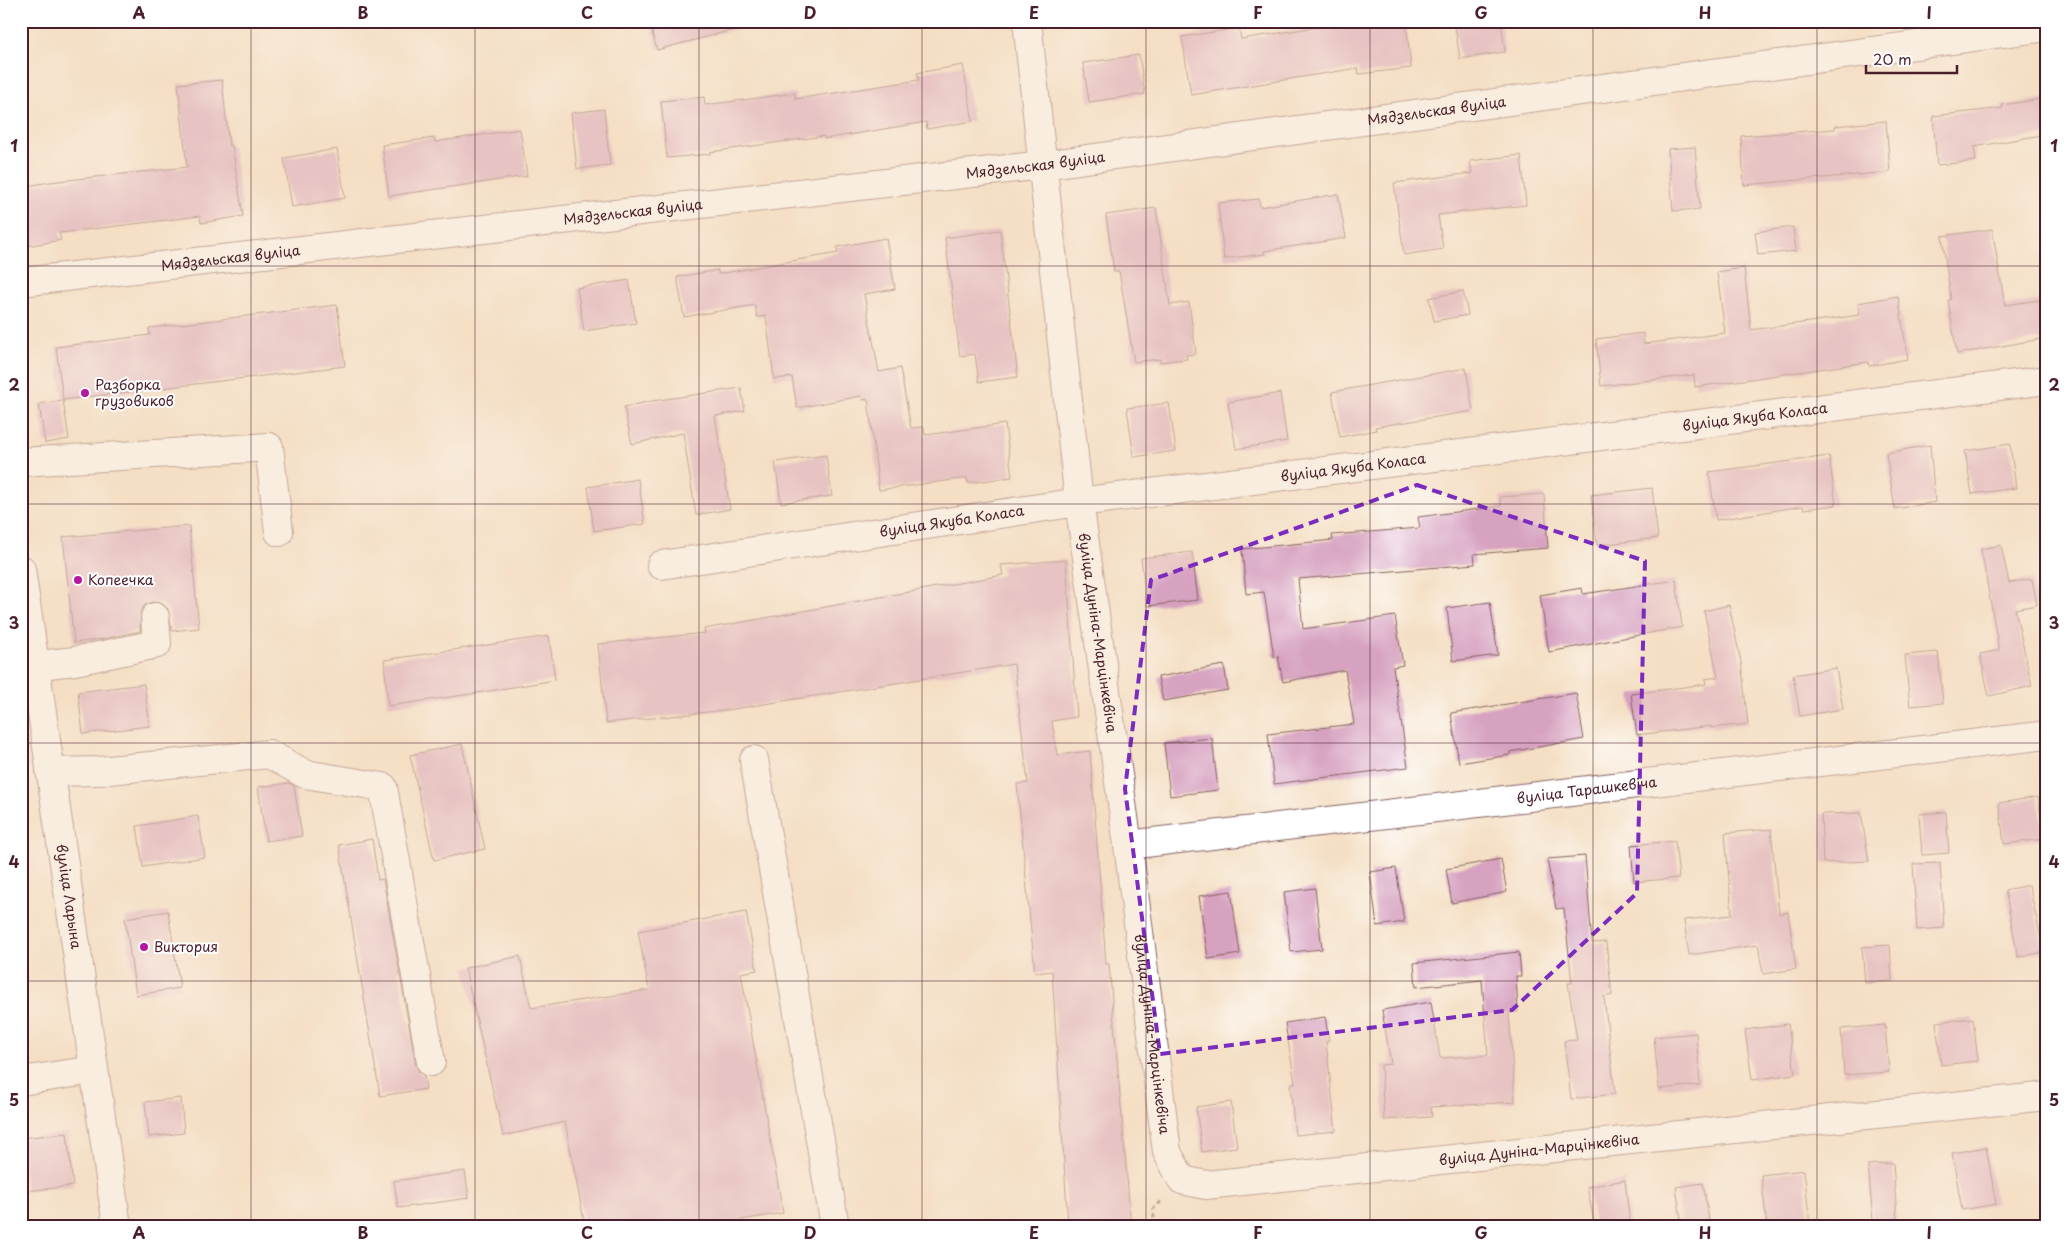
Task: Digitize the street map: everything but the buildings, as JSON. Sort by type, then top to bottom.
[{"type":"street","name":"вуліца Дуніна-Марцінкевіча","points":[[1026,21],[1079,502],[1128,845],[1167,1152],[1182,1180],[1206,1185],[2047,1096]]},
{"type":"street","name":"Мядзельская вуліца","points":[[21,282],[1043,166],[2047,27]]},
{"type":"street","name":"вуліца Якуба Коласа","points":[[661,565],[1079,502],[2047,380]]},
{"type":"street","points":[[21,462],[269,447],[279,532]]},
{"type":"street","name":"вуліца Ларына","points":[[21,569],[28,666],[50,772],[117,1226]]},
{"type":"street","points":[[28,666],[76,661],[157,644],[155,617]]},
{"type":"street","name":"вуліца Тарашкевіча","points":[[1128,845],[2047,735]]},
{"type":"street","points":[[50,772],[99,771],[269,754],[305,774],[383,787],[431,1062]]},
{"type":"street","points":[[754,760],[835,1226]]},
{"type":"street","points":[[21,1081],[94,1070]]},
{"type":"highlighted area","points":[[1417,485],[1645,561],[1637,893],[1512,1010],[1160,1054],[1125,789],[1151,580]]},
{"type":"place","name":"Разборка грузовиков","points":[[85,393]]},
{"type":"place","name":"Копеечка","points":[[78,580]]},
{"type":"place","name":"Виктория","points":[[144,947]]}]
